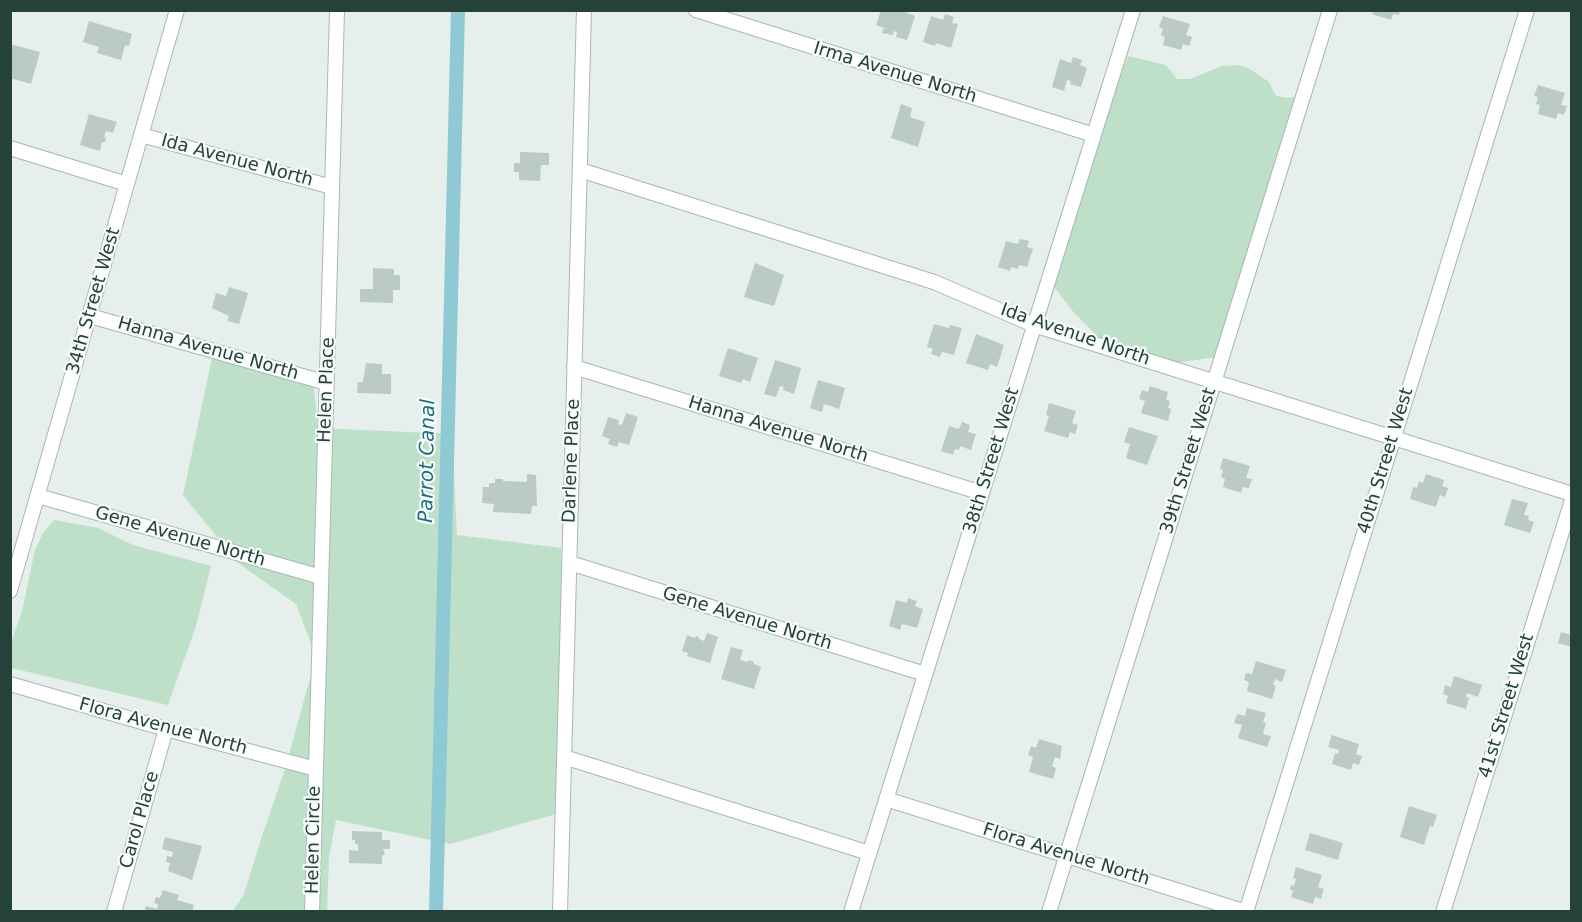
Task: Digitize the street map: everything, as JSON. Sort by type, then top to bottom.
[{"type":"street","name":"34th Street West","points":[[10,591],[177,10]]},
{"type":"street","name":"Helen Place","points":[[316,769],[337,10]]},
{"type":"street","name":"Darlene Place","points":[[560,912],[584,10]]},
{"type":"street","name":"Irma Avenue North","points":[[696,10],[1095,135]]},
{"type":"street","name":"38th Street West","points":[[851,912],[1133,10]]},
{"type":"street","name":"39th Street West","points":[[1049,912],[1330,10]]},
{"type":"street","name":"40th Street West","points":[[1246,911],[1527,10]]},
{"type":"street","name":"Ida Avenue North","points":[[141,135],[332,187]]},
{"type":"street","points":[[10,148],[127,184]]},
{"type":"street","name":"Ida Avenue North","points":[[580,170],[934,282],[1034,325],[1572,494]]},
{"type":"street","name":"Hanna Avenue North","points":[[90,316],[327,382]]},
{"type":"street","name":"Hanna Avenue North","points":[[574,367],[982,493]]},
{"type":"street","name":"Gene Avenue North","points":[[38,496],[321,577]]},
{"type":"street","name":"41st Street West","points":[[1443,912],[1572,500]]},
{"type":"street","name":"Gene Avenue North","points":[[570,563],[925,674]]},
{"type":"street","name":"Flora Avenue North","points":[[10,684],[316,769]]},
{"type":"street","name":"Carol Place","points":[[114,912],[166,729]]},
{"type":"street","points":[[564,757],[869,853]]},
{"type":"street","name":"Helen Circle","points":[[312,912],[316,769]]},
{"type":"street","name":"Flora Avenue North","points":[[886,799],[1246,911]]},
{"type":"green space","points":[[1128,56],[1166,65],[1177,79],[1190,79],[1222,66],[1238,65],[1250,69],[1269,82],[1276,96],[1288,98],[1312,90],[1224,356],[1175,363],[1127,353],[1099,338],[1075,314],[1048,279],[1094,145]]},
{"type":"green space","points":[[213,353],[312,370],[318,428],[452,434],[457,535],[561,548],[563,812],[450,844],[336,820],[329,857],[327,911],[233,911],[244,894],[285,769],[316,656],[296,604],[238,563],[183,495]]},
{"type":"green space","points":[[54,520],[98,528],[133,545],[211,566],[196,626],[168,705],[11,668],[11,643],[22,611],[35,550],[43,533]]},
{"type":"building","points":[[881,10],[900,10],[915,16],[907,40],[896,37],[897,32],[894,31],[893,35],[882,33],[884,28],[876,25]]},
{"type":"building","points":[[1374,10],[1400,10],[1399,15],[1393,14],[1391,20],[1372,14]]},
{"type":"building","points":[[945,14],[954,17],[952,23],[958,24],[951,48],[923,42],[931,16],[943,20]]},
{"type":"building","points":[[1163,16],[1190,24],[1186,35],[1192,37],[1189,46],[1183,44],[1181,50],[1163,45],[1165,37],[1161,35],[1163,29],[1159,27]]},
{"type":"building","points":[[89,21],[132,34],[129,46],[125,45],[121,60],[97,53],[99,47],[83,42]]},
{"type":"building","points":[[10,44],[40,52],[31,84],[10,78]]},
{"type":"building","points":[[1073,57],[1082,60],[1080,65],[1087,68],[1081,87],[1070,84],[1071,81],[1067,80],[1064,91],[1052,87],[1060,59],[1071,63]]},
{"type":"building","points":[[1538,85],[1565,93],[1561,105],[1567,106],[1564,115],[1558,113],[1556,119],[1538,114],[1540,105],[1536,104],[1538,97],[1534,96]]},
{"type":"building","points":[[901,104],[912,108],[910,117],[925,122],[918,147],[891,138]]},
{"type":"building","points":[[89,114],[117,122],[113,133],[106,131],[105,142],[102,142],[100,151],[80,145]]},
{"type":"building","points":[[520,152],[549,153],[549,165],[541,165],[540,181],[519,180],[519,172],[514,172],[514,163],[520,163]]},
{"type":"building","points":[[1020,239],[1029,241],[1027,247],[1033,249],[1027,267],[1019,265],[1018,269],[1011,267],[1010,271],[998,267],[1006,241],[1018,244]]},
{"type":"building","points":[[755,263],[784,275],[774,306],[744,297]]},
{"type":"building","points":[[373,268],[394,269],[394,275],[400,275],[400,290],[393,290],[393,303],[360,302],[360,289],[373,289]]},
{"type":"building","points":[[229,287],[248,293],[239,324],[227,321],[229,316],[212,308],[216,293],[226,296]]},
{"type":"building","points":[[934,324],[949,328],[950,325],[962,328],[954,355],[942,352],[940,357],[931,354],[933,349],[927,347]]},
{"type":"building","points":[[976,334],[1004,345],[997,367],[990,364],[988,370],[966,363]]},
{"type":"building","points":[[728,348],[758,358],[750,382],[743,379],[741,383],[719,376]]},
{"type":"building","points":[[775,360],[801,368],[794,394],[783,390],[784,387],[780,386],[776,397],[764,394]]},
{"type":"building","points":[[366,363],[382,364],[382,374],[391,374],[391,394],[357,393],[358,382],[363,382]]},
{"type":"building","points":[[818,380],[845,388],[839,409],[824,404],[822,412],[810,408]]},
{"type":"building","points":[[1150,386],[1168,392],[1166,400],[1170,401],[1168,408],[1171,409],[1168,421],[1141,413],[1145,401],[1139,399],[1142,390],[1148,392]]},
{"type":"building","points":[[1049,403],[1076,411],[1072,423],[1078,425],[1075,434],[1070,432],[1068,438],[1044,431],[1049,416],[1046,415]]},
{"type":"building","points":[[626,413],[638,417],[629,445],[619,442],[617,447],[608,444],[610,439],[602,436],[608,417],[619,420],[618,424],[622,425]]},
{"type":"building","points":[[962,422],[970,425],[968,432],[976,434],[971,450],[960,446],[959,450],[955,449],[953,455],[941,451],[949,426],[959,429]]},
{"type":"building","points":[[1129,427],[1158,436],[1147,465],[1126,458],[1130,444],[1124,442]]},
{"type":"building","points":[[1223,458],[1250,466],[1246,478],[1252,479],[1249,488],[1243,487],[1241,493],[1223,487],[1225,479],[1221,477],[1223,470],[1220,469]]},
{"type":"building","points":[[527,474],[536,475],[537,506],[532,506],[531,514],[493,512],[494,504],[482,503],[483,487],[489,487],[489,483],[495,483],[495,479],[527,482]]},
{"type":"building","points":[[1426,474],[1444,480],[1442,486],[1448,488],[1445,497],[1440,495],[1436,507],[1410,499],[1413,487],[1417,488],[1419,481],[1423,483]]},
{"type":"building","points":[[1512,499],[1528,503],[1524,515],[1529,516],[1528,520],[1534,522],[1530,533],[1504,525]]},
{"type":"building","points":[[908,598],[917,601],[915,606],[923,609],[917,628],[902,624],[900,630],[889,626],[896,600],[907,603]]},
{"type":"building","points":[[1561,632],[1572,635],[1572,647],[1558,643]]},
{"type":"building","points":[[707,633],[718,637],[710,663],[687,656],[688,653],[682,651],[687,635],[699,637],[704,641]]},
{"type":"building","points":[[731,647],[743,650],[740,660],[748,662],[749,660],[761,667],[754,689],[721,679]]},
{"type":"building","points":[[1256,661],[1286,670],[1282,682],[1275,679],[1272,699],[1247,691],[1249,682],[1244,680],[1246,673],[1252,674]]},
{"type":"building","points":[[1454,676],[1482,685],[1478,697],[1467,693],[1466,697],[1469,698],[1466,709],[1446,703],[1448,696],[1443,694],[1445,685],[1451,687]]},
{"type":"building","points":[[1247,708],[1266,713],[1263,734],[1271,736],[1267,747],[1238,738],[1242,725],[1234,723],[1237,714],[1245,716]]},
{"type":"building","points":[[1332,735],[1359,744],[1356,754],[1362,756],[1359,765],[1353,763],[1351,770],[1332,764],[1335,753],[1338,754],[1339,750],[1328,747]]},
{"type":"building","points":[[1039,739],[1062,746],[1060,759],[1055,757],[1052,766],[1056,768],[1053,779],[1029,772],[1033,757],[1028,755],[1031,746],[1036,748]]},
{"type":"building","points":[[1409,806],[1437,815],[1433,827],[1430,826],[1424,845],[1400,837]]},
{"type":"building","points":[[352,831],[382,832],[382,840],[390,840],[390,849],[383,849],[385,854],[382,856],[382,864],[349,863],[349,850],[358,851],[358,844],[352,840]]},
{"type":"building","points":[[1310,833],[1343,843],[1338,860],[1305,850]]},
{"type":"building","points":[[165,837],[202,846],[192,880],[168,871],[170,863],[166,862],[167,856],[172,857],[173,852],[162,849]]},
{"type":"building","points":[[1296,867],[1322,875],[1318,887],[1324,889],[1321,899],[1315,897],[1313,904],[1291,897],[1293,890],[1290,890],[1296,879],[1293,878]]},
{"type":"building","points":[[163,890],[179,895],[177,900],[194,905],[192,912],[144,912],[146,906],[157,909],[158,904],[154,903],[156,897],[160,898]]},
{"type":"waterway","name":"Parrot Canal","points":[[436,912],[458,10]]}]
